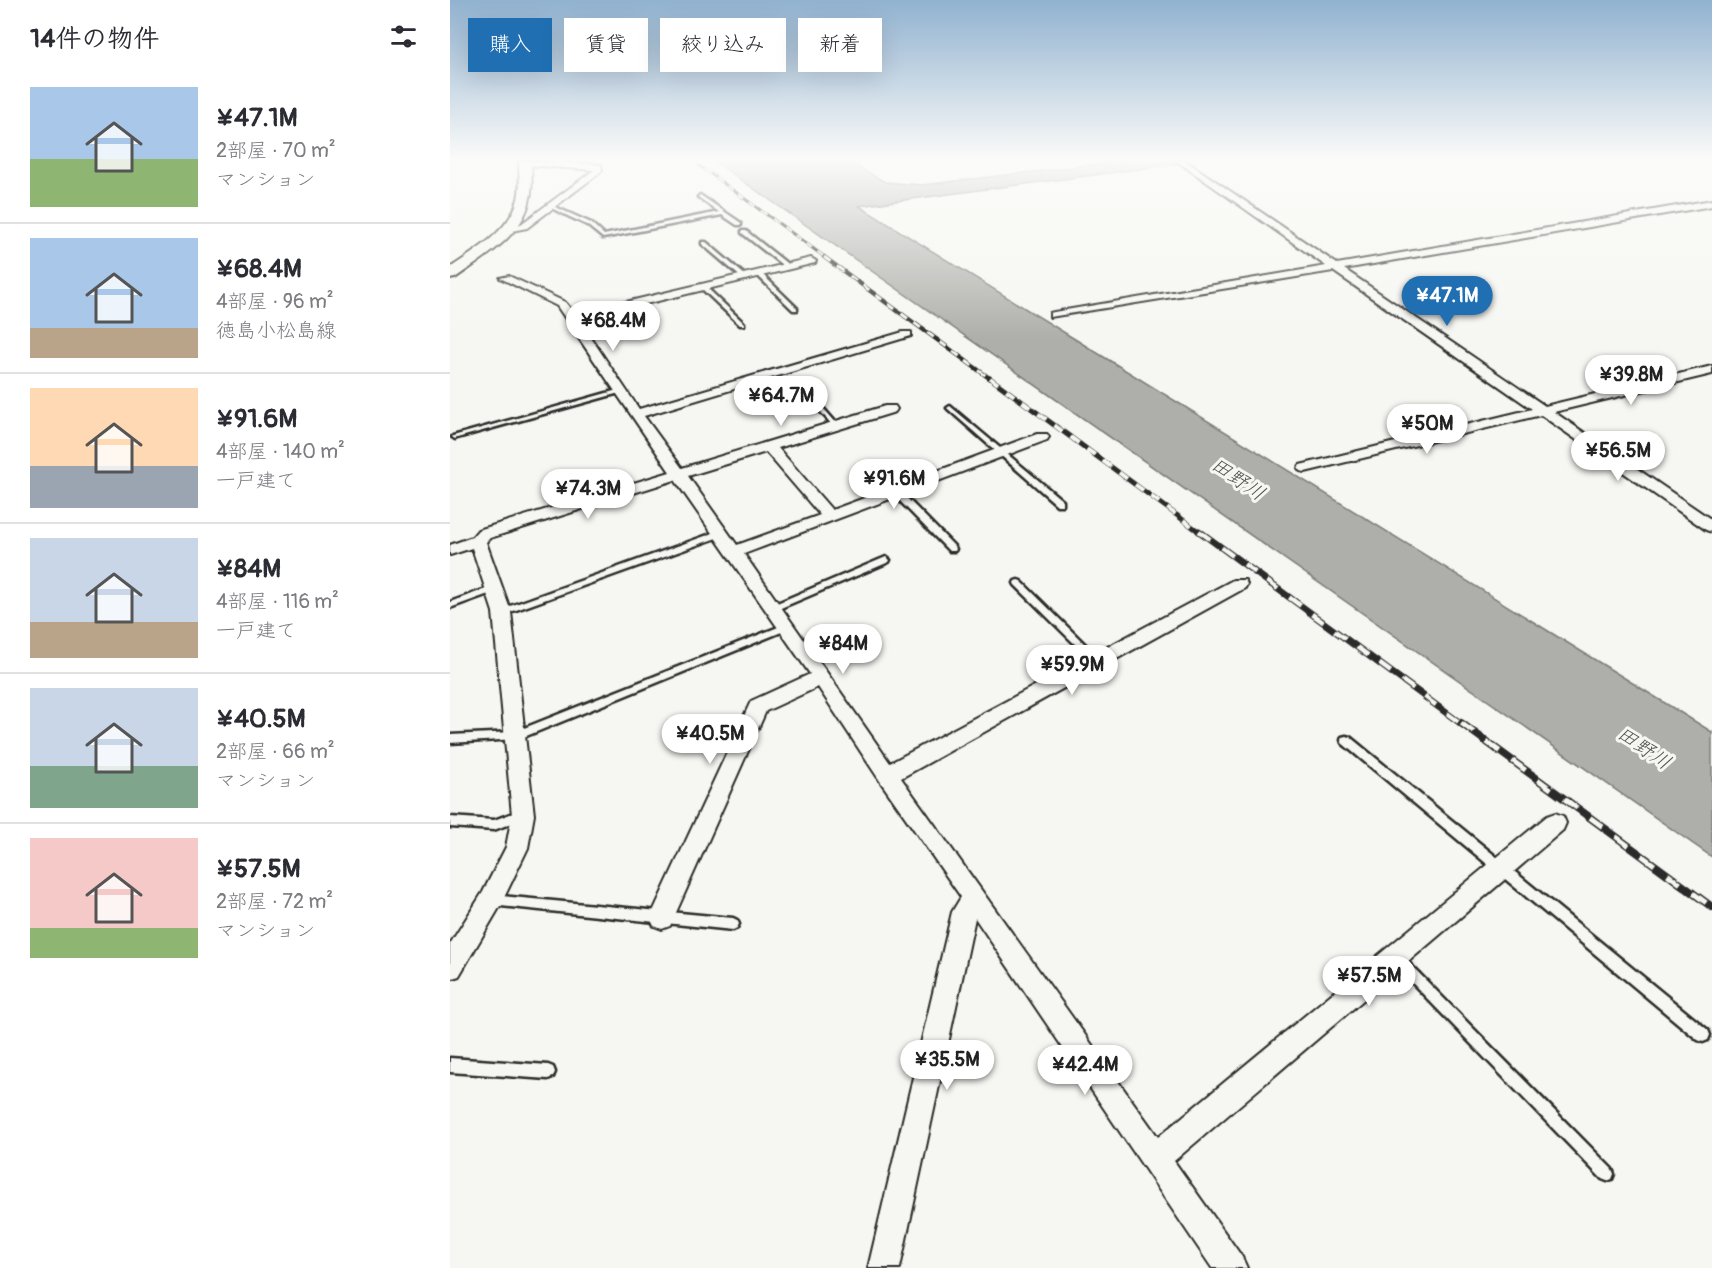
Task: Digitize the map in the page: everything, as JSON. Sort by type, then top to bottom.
[{"type":"main road","points":[[452,271],[504,231],[512,220]]},
{"type":"street","points":[[504,231],[524,226],[532,220]]},
{"type":"street","points":[[1266,220],[1712,527]]},
{"type":"street","points":[[1054,315],[1611,220]]},
{"type":"street","points":[[573,318],[811,261]]},
{"type":"street","points":[[505,278],[561,304],[573,318],[636,414],[722,533],[887,775],[1231,1268]]},
{"type":"street","points":[[636,414],[907,334]]},
{"type":"street","points":[[1305,468],[1712,370]]},
{"type":"street","points":[[450,550],[478,541],[484,534],[890,409]]},
{"type":"street","points":[[735,552],[1042,437]]},
{"type":"street","points":[[770,447],[830,517]]},
{"type":"street","points":[[450,967],[456,946],[491,900],[517,848],[523,814],[502,612],[478,541]]},
{"type":"street","points":[[887,775],[1239,584]]},
{"type":"street","points":[[662,918],[758,706],[822,677]]},
{"type":"street","points":[[1155,1158],[1555,823]]},
{"type":"street","points":[[884,1268],[964,912],[975,898]]},
{"type":"lane","points":[[580,220],[589,224],[603,237],[687,220]]},
{"type":"lane","points":[[733,220],[738,224]]},
{"type":"lane","points":[[744,232],[788,267]]},
{"type":"lane","points":[[704,243],[744,277]]},
{"type":"lane","points":[[759,274],[795,309]]},
{"type":"lane","points":[[703,287],[742,324]]},
{"type":"lane","points":[[801,386],[836,426]]},
{"type":"lane","points":[[455,437],[621,391]]},
{"type":"lane","points":[[951,408],[1059,503]]},
{"type":"lane","points":[[896,492],[952,549]]},
{"type":"lane","points":[[502,612],[722,533]]},
{"type":"lane","points":[[773,608],[886,560]]},
{"type":"lane","points":[[1018,583],[1097,661]]},
{"type":"lane","points":[[450,604],[494,590]]},
{"type":"lane","points":[[450,739],[515,736],[786,627]]},
{"type":"lane","points":[[1346,740],[1703,1035]]},
{"type":"lane","points":[[450,822],[494,825],[523,814]]},
{"type":"lane","points":[[491,900],[732,924]]},
{"type":"lane","points":[[1395,957],[1607,1174]]},
{"type":"lane","points":[[450,1065],[548,1072]]},
{"type":"water","name":"田野川","points":[[799,220],[882,220],[1712,732],[1712,857]]},
{"type":"railway","points":[[774,220],[826,258]]},
{"type":"railway","points":[[824,257],[992,380]]},
{"type":"railway","points":[[990,378],[1201,533]]},
{"type":"railway","points":[[1199,531],[1463,725]]},
{"type":"railway","points":[[1461,723],[1712,907]]}]
